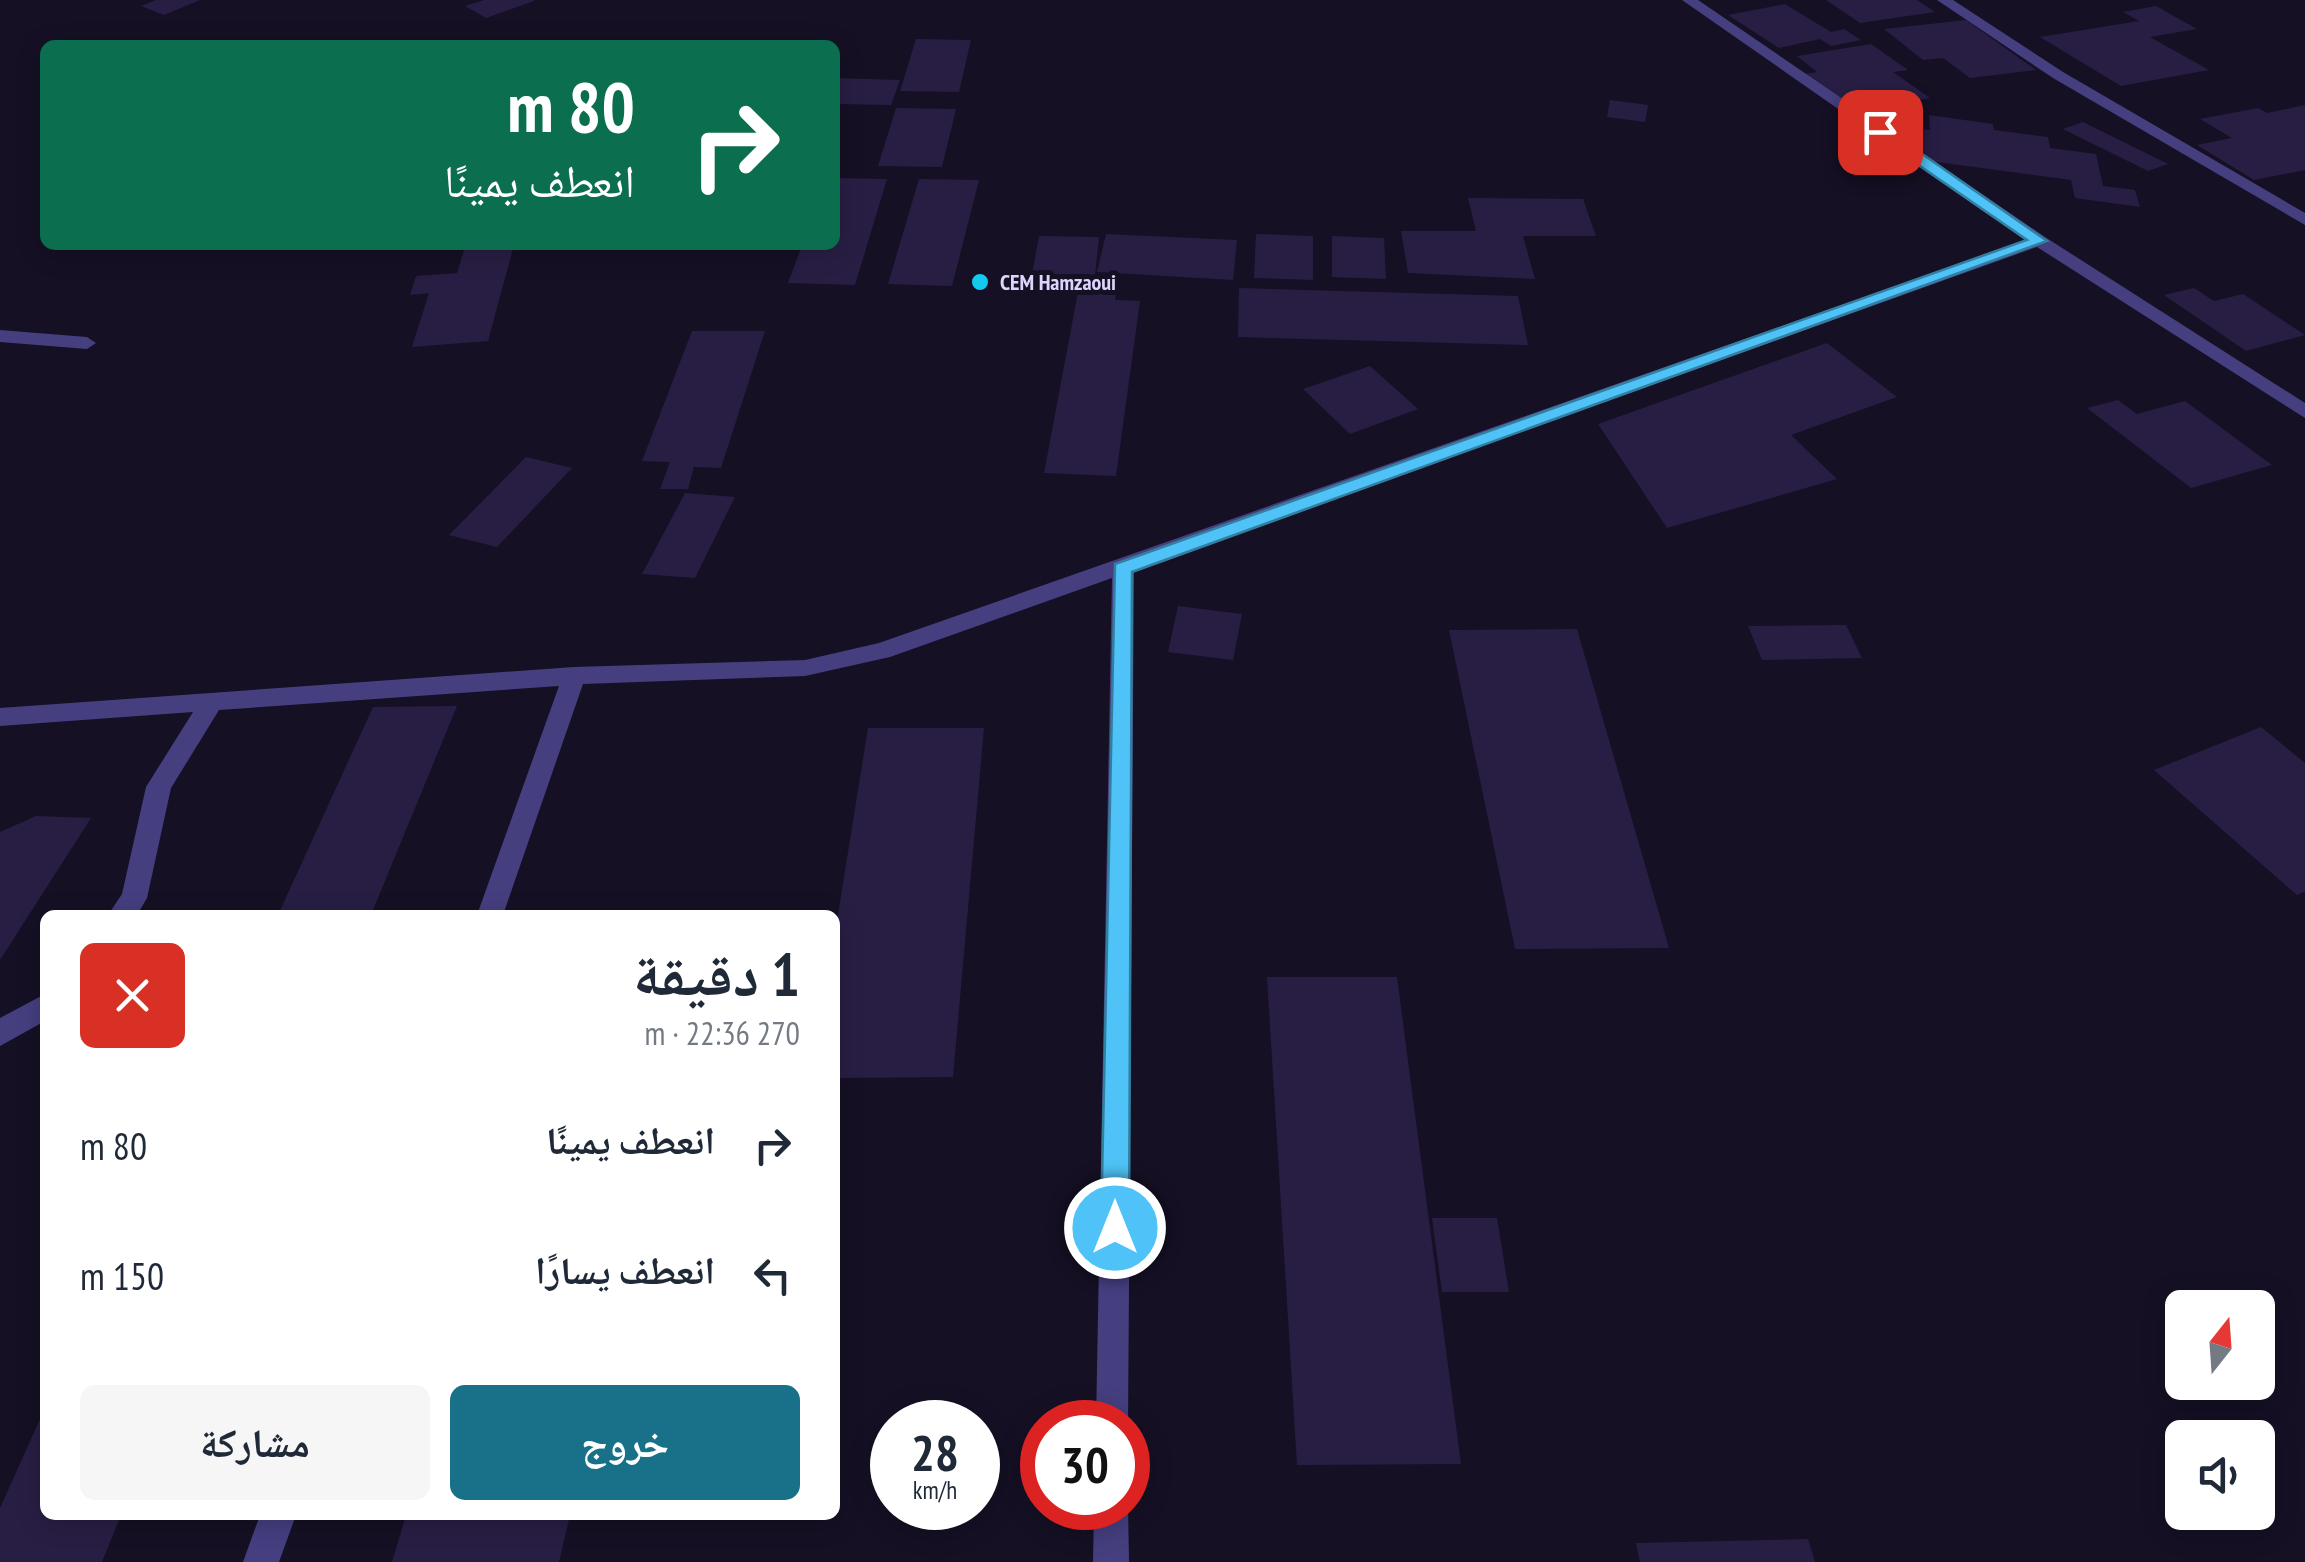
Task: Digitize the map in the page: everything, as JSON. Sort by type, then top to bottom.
[{"type":"street","points":[[1689,0],[2039,241],[2305,412]]},
{"type":"street","points":[[1944,0],[2058,75],[2305,220]]},
{"type":"street","points":[[0,717],[574,676],[805,668],[882,651],[2039,241]]},
{"type":"street","points":[[0,336],[87,343]]},
{"type":"street","points":[[1112,1400],[1122,568]]},
{"type":"street","points":[[492,910],[574,676]]},
{"type":"street","points":[[125,910],[134,898],[159,787],[212,702]]},
{"type":"street","points":[[0,1033],[40,1009]]},
{"type":"street","points":[[261,1562],[276,1520]]},
{"type":"street","points":[[1111,1562],[1112,1530]]},
{"type":"building","points":[[156,0],[200,0],[164,15],[141,6]]},
{"type":"building","points":[[484,0],[534,1],[486,18],[465,6]]},
{"type":"building","points":[[1826,0],[1917,0],[1935,12],[1860,23]]},
{"type":"building","points":[[1785,4],[1831,32],[1844,29],[1861,40],[1831,46],[1820,39],[1779,48],[1728,15]]},
{"type":"building","points":[[2156,6],[2197,29],[2150,37],[2209,70],[2121,86],[2040,37],[2139,21],[2123,12]]},
{"type":"building","points":[[1966,20],[2036,70],[1970,78],[1943,58],[1923,60],[1884,29]]},
{"type":"building","points":[[916,39],[971,40],[959,92],[900,91]]},
{"type":"building","points":[[1871,44],[1908,70],[1893,72],[1930,98],[1876,107],[1864,97],[1840,101],[1803,74],[1817,72],[1797,56]]},
{"type":"building","points":[[840,78],[900,80],[891,105],[840,104]]},
{"type":"building","points":[[1610,100],[1648,105],[1645,122],[1607,117]]},
{"type":"building","points":[[2305,105],[2305,170],[2254,180],[2197,145],[2232,138],[2200,119],[2258,108],[2267,113]]},
{"type":"building","points":[[896,108],[956,109],[942,167],[878,166]]},
{"type":"building","points":[[1929,115],[1993,124],[1994,130],[2048,137],[2050,148],[2096,154],[2103,186],[2135,190],[2140,207],[2075,198],[2071,180],[1907,158],[1905,127],[1930,130]]},
{"type":"building","points":[[2083,122],[2168,164],[2148,171],[2063,129]]},
{"type":"building","points":[[840,178],[887,179],[855,285],[788,283],[800,250],[840,250]]},
{"type":"building","points":[[919,179],[979,180],[952,286],[888,284]]},
{"type":"building","points":[[1468,198],[1583,199],[1596,236],[1523,236],[1535,279],[1408,273],[1401,231],[1476,231]]},
{"type":"building","points":[[1106,234],[1237,240],[1233,280],[1097,272]]},
{"type":"building","points":[[1256,234],[1313,236],[1313,280],[1254,278]]},
{"type":"building","points":[[1039,236],[1099,237],[1095,275],[1032,274]]},
{"type":"building","points":[[1332,236],[1384,238],[1386,279],[1332,277]]},
{"type":"building","points":[[464,250],[513,250],[488,341],[412,347],[429,293],[410,295],[416,276],[457,273]]},
{"type":"building","points":[[1239,288],[1518,296],[1528,345],[1238,337]]},
{"type":"building","points":[[2194,288],[2214,301],[2243,294],[2305,335],[2246,351],[2164,295]]},
{"type":"building","points":[[1078,292],[1116,293],[1115,300],[1140,301],[1116,476],[1044,473]]},
{"type":"building","points":[[692,331],[765,331],[721,468],[694,467],[688,489],[660,489],[670,462],[642,461]]},
{"type":"building","points":[[1827,343],[1897,397],[1791,435],[1837,479],[1667,528],[1598,424]]},
{"type":"building","points":[[1370,366],[1418,409],[1350,434],[1303,389]]},
{"type":"building","points":[[2118,400],[2137,414],[2185,401],[2272,465],[2191,488],[2087,408]]},
{"type":"building","points":[[526,457],[572,468],[497,547],[449,535]]},
{"type":"building","points":[[685,493],[735,497],[695,578],[642,574]]},
{"type":"building","points":[[1178,606],[1242,614],[1233,660],[1168,652]]},
{"type":"building","points":[[1846,625],[1862,658],[1762,660],[1748,626]]},
{"type":"building","points":[[1577,629],[1669,948],[1515,949],[1449,630]]},
{"type":"building","points":[[457,706],[373,910],[280,910],[373,707]]},
{"type":"building","points":[[2261,727],[2305,763],[2305,891],[2297,895],[2154,770]]},
{"type":"building","points":[[868,728],[984,728],[953,1077],[840,1078],[839,910]]},
{"type":"building","points":[[36,816],[91,818],[0,960],[0,832]]},
{"type":"building","points":[[1267,977],[1397,977],[1461,1464],[1297,1465]]},
{"type":"building","points":[[1432,1218],[1497,1218],[1509,1292],[1442,1292]]},
{"type":"building","points":[[40,1419],[40,1520],[119,1520],[102,1562],[0,1562],[0,1508]]},
{"type":"building","points":[[405,1520],[569,1520],[559,1562],[392,1562]]},
{"type":"building","points":[[1808,1539],[1815,1562],[1640,1562],[1636,1543]]},
{"type":"place","name":"CEM Hamzaoui","points":[[980,282]]},
{"type":"route","points":[[1115,1228],[1122,568],[2039,241],[1880,132]]}]
